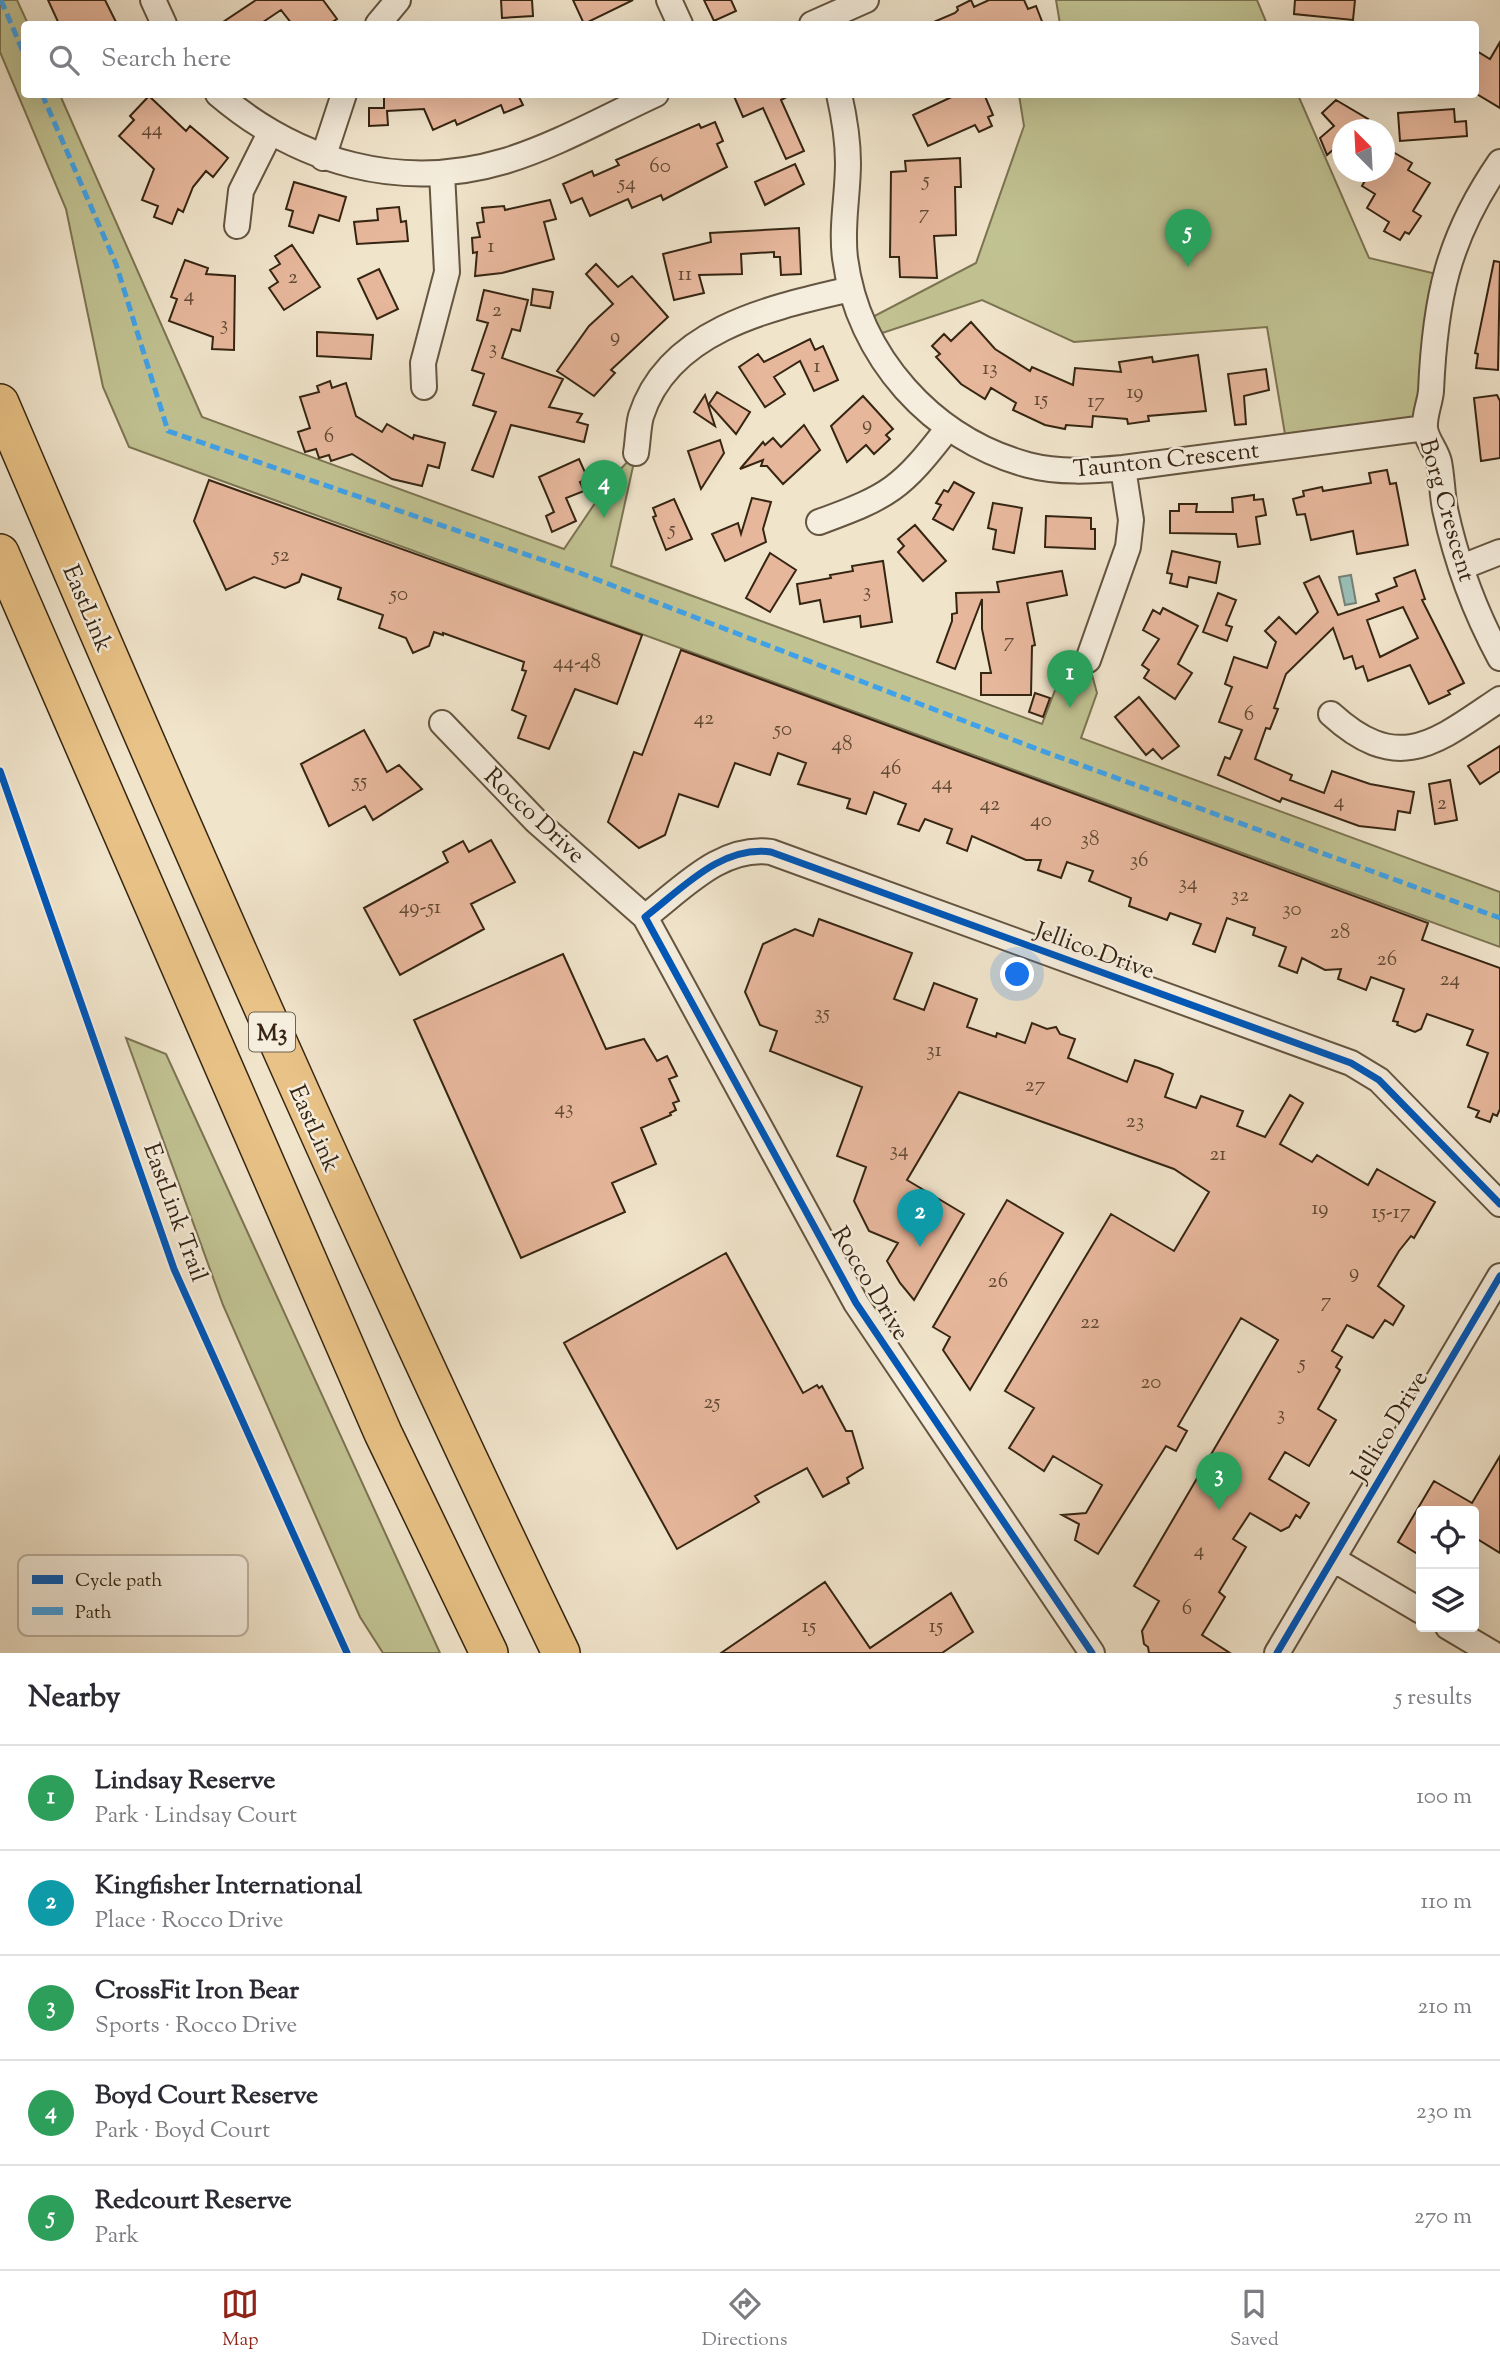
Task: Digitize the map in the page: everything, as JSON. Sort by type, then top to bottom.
[{"type":"highway","name":"EastLink","points":[[0,403],[212,898],[427,1376],[561,1653]]},
{"type":"highway","name":"M3","points":[[0,553],[383,1433],[487,1653]]},
{"type":"street","points":[[153,0],[163,21]]},
{"type":"street","points":[[380,21],[398,0]]},
{"type":"street","points":[[669,0],[679,21]]},
{"type":"street","points":[[820,21],[866,0]]},
{"type":"street","points":[[223,98],[270,133],[323,158],[374,170],[442,173],[483,166],[526,153],[647,98]]},
{"type":"street","points":[[323,158],[343,98]]},
{"type":"street","name":"Taunton Crescent","points":[[840,98],[848,152],[844,242],[851,289],[868,333],[885,363],[917,402],[948,428],[988,450],[1028,465],[1080,471],[1124,468],[1425,428]]},
{"type":"street","points":[[237,226],[241,191],[270,133]]},
{"type":"street","name":"Borg Crescent","points":[[1500,162],[1468,215],[1445,276],[1434,329],[1431,395],[1425,428],[1439,463],[1445,507],[1462,567],[1500,658]]},
{"type":"street","points":[[424,387],[423,363],[447,272],[442,173]]},
{"type":"street","points":[[636,453],[640,419],[645,404],[662,379],[693,349],[723,327],[754,313],[851,289]]},
{"type":"street","points":[[819,522],[867,504],[896,488],[914,472],[948,428]]},
{"type":"street","points":[[1088,660],[1128,547],[1131,520],[1124,468]]},
{"type":"street","points":[[1462,567],[1500,552]]},
{"type":"street","points":[[1331,714],[1351,732],[1379,746],[1416,747],[1447,734],[1500,699]]},
{"type":"street","name":"Rocco Drive","points":[[442,723],[536,821],[645,916],[851,1294],[1092,1653]]},
{"type":"street","name":"Jellico Drive","points":[[645,916],[724,858],[750,850],[771,852],[1351,1063],[1379,1080],[1500,1204]]},
{"type":"street","name":"Jellico Drive","points":[[1333,1559],[1500,1276]]},
{"type":"street","points":[[1277,1653],[1333,1559],[1416,1608]]},
{"type":"street","points":[[1456,1632],[1492,1653]]},
{"type":"green space","points":[[0,0],[17,0],[27,21],[21,21],[21,98],[61,98],[202,417],[564,549],[612,478],[636,453],[611,566],[1042,724],[1059,680],[1088,660],[1097,693],[1081,738],[1500,892],[1500,947],[129,447],[103,387],[66,209],[0,52]]},
{"type":"green space","points":[[1056,0],[1257,0],[1266,21],[1060,21]]},
{"type":"green space","points":[[1019,98],[1299,98],[1332,173],[1332,182],[1336,182],[1369,258],[1445,276],[1425,419],[1287,446],[1267,327],[1074,342],[982,300],[870,337],[863,322],[976,263],[1024,126]]},
{"type":"green space","points":[[126,1038],[166,1054],[440,1653],[383,1653],[360,1617],[223,1305]]},
{"type":"water","points":[[1351,575],[1356,603],[1345,605],[1339,577]]},
{"type":"building","points":[[48,0],[105,0],[116,21],[58,21]]},
{"type":"building","points":[[256,0],[323,0],[337,19],[290,21],[281,10],[264,21],[224,21]]},
{"type":"building","points":[[501,0],[532,0],[533,16],[502,18]]},
{"type":"building","points":[[573,0],[633,0],[590,21],[583,21]]},
{"type":"building","points":[[704,0],[731,0],[736,11],[714,21]]},
{"type":"building","points":[[971,0],[974,7],[989,0],[1024,0],[1028,9],[1036,6],[1042,21],[936,21],[955,13],[957,7]]},
{"type":"building","points":[[1295,0],[1355,0],[1353,20],[1294,14]]},
{"type":"building","points":[[1500,42],[1500,108],[1479,95],[1479,52],[1490,59]]},
{"type":"building","points":[[147,98],[151,98],[186,131],[190,126],[228,158],[213,177],[206,171],[193,187],[183,212],[178,209],[172,224],[154,217],[158,206],[142,200],[154,169],[119,136],[134,120],[130,116]]},
{"type":"building","points":[[384,98],[520,98],[523,105],[504,113],[501,105],[457,125],[455,120],[433,130],[424,109],[387,111],[388,125],[369,126],[369,108],[384,108]]},
{"type":"building","points":[[735,98],[785,98],[781,100],[804,151],[786,159],[763,108],[743,117]]},
{"type":"building","points":[[949,98],[986,98],[993,115],[988,117],[992,126],[979,132],[975,125],[928,146],[913,115]]},
{"type":"building","points":[[1336,100],[1368,119],[1332,119],[1332,124],[1322,113]]},
{"type":"building","points":[[1454,109],[1455,122],[1466,121],[1467,136],[1400,141],[1398,113]]},
{"type":"building","points":[[715,122],[723,141],[717,144],[727,167],[663,200],[661,195],[632,208],[628,199],[590,216],[582,198],[571,203],[563,184],[592,171],[594,176],[619,165],[616,160],[699,124],[701,128]]},
{"type":"building","points":[[1332,128],[1332,151],[1327,155],[1320,138]]},
{"type":"building","points":[[1395,153],[1412,163],[1408,170],[1430,183],[1413,211],[1421,216],[1409,234],[1405,232],[1400,240],[1384,231],[1389,222],[1367,208],[1375,194],[1362,186],[1364,182],[1395,182]]},
{"type":"building","points":[[960,158],[961,187],[955,187],[956,235],[934,236],[937,278],[900,277],[899,257],[890,257],[891,172],[906,171],[905,161]]},
{"type":"building","points":[[795,164],[804,184],[765,205],[755,182]]},
{"type":"building","points":[[294,182],[346,197],[339,221],[319,215],[313,233],[289,226],[293,211],[286,209]]},
{"type":"building","points":[[550,200],[556,219],[544,222],[554,259],[502,273],[475,276],[477,252],[473,253],[472,238],[480,237],[477,223],[484,222],[482,208],[504,206],[505,210]]},
{"type":"building","points":[[399,207],[401,222],[406,221],[408,241],[357,244],[354,222],[378,220],[377,209]]},
{"type":"building","points":[[799,228],[801,274],[781,275],[780,257],[774,257],[774,252],[741,254],[742,274],[699,275],[704,293],[674,300],[663,254],[711,242],[710,233]]},
{"type":"building","points":[[292,245],[320,287],[284,310],[269,288],[278,282],[270,270],[280,264],[275,256]]},
{"type":"building","points":[[185,260],[208,268],[206,274],[235,276],[234,350],[212,349],[213,337],[169,321],[177,299],[171,297]]},
{"type":"building","points":[[1494,261],[1500,262],[1498,370],[1476,368],[1478,354],[1475,353]]},
{"type":"building","points":[[596,264],[618,287],[632,276],[668,317],[611,370],[615,373],[594,396],[557,371],[589,326],[613,304],[586,274]]},
{"type":"building","points":[[379,269],[398,309],[377,319],[358,279]]},
{"type":"building","points":[[533,289],[553,292],[550,308],[531,305]]},
{"type":"building","points":[[484,290],[528,300],[520,331],[512,329],[502,358],[563,379],[549,407],[582,414],[577,422],[588,425],[584,442],[511,425],[493,477],[472,470],[496,412],[473,405],[484,374],[472,370],[488,323],[477,320]]},
{"type":"building","points":[[971,322],[995,349],[1030,371],[1032,367],[1073,385],[1075,368],[1121,372],[1119,362],[1152,357],[1153,362],[1198,355],[1206,411],[1148,416],[1149,421],[1128,424],[1127,419],[1093,416],[1092,427],[1066,425],[1065,429],[1045,425],[1013,410],[1016,403],[991,388],[985,399],[961,384],[936,357],[940,354],[932,346],[944,334],[951,341]]},
{"type":"building","points":[[317,332],[373,335],[371,359],[317,356]]},
{"type":"building","points":[[810,339],[815,350],[823,346],[838,380],[814,391],[800,361],[774,377],[785,394],[765,407],[739,367],[758,354],[764,362]]},
{"type":"building","points":[[1266,369],[1269,390],[1244,396],[1246,424],[1235,425],[1228,374]]},
{"type":"building","points":[[330,381],[332,388],[346,383],[356,416],[382,432],[387,424],[413,439],[414,435],[445,443],[439,468],[428,465],[422,486],[392,479],[352,454],[331,461],[329,455],[319,458],[316,449],[305,452],[298,432],[310,428],[300,397],[319,392],[317,386]]},
{"type":"building","points":[[717,392],[750,412],[736,434],[709,404]]},
{"type":"building","points":[[705,395],[715,426],[694,412]]},
{"type":"building","points":[[1497,395],[1500,401],[1500,458],[1481,461],[1474,398]]},
{"type":"building","points":[[863,396],[893,429],[886,435],[890,439],[874,454],[866,445],[847,462],[831,426]]},
{"type":"building","points":[[804,425],[820,450],[783,484],[767,466],[761,466],[763,460],[740,469],[763,442],[765,445],[773,438],[781,447]]},
{"type":"building","points":[[720,440],[724,453],[701,489],[688,451]]},
{"type":"building","points":[[579,459],[588,479],[580,482],[584,491],[566,498],[576,521],[552,532],[546,516],[554,512],[539,477]]},
{"type":"building","points":[[1387,470],[1390,484],[1396,483],[1408,545],[1357,554],[1353,531],[1311,540],[1305,514],[1297,515],[1293,499],[1304,496],[1303,491],[1322,487],[1323,491],[1371,483],[1369,473]]},
{"type":"building","points":[[209,480],[642,635],[617,704],[575,689],[549,749],[518,738],[526,716],[512,710],[526,671],[522,670],[524,662],[434,632],[429,646],[413,653],[406,638],[379,628],[383,615],[338,599],[341,588],[302,574],[299,582],[285,588],[254,577],[226,590],[194,521]]},
{"type":"building","points":[[954,482],[974,493],[953,530],[933,519],[941,505],[936,503],[944,490],[948,492]]},
{"type":"building","points":[[1254,495],[1254,500],[1263,499],[1266,515],[1256,517],[1260,544],[1238,547],[1236,534],[1170,533],[1170,511],[1179,511],[1179,504],[1197,504],[1196,512],[1233,512],[1232,498]]},
{"type":"building","points":[[752,498],[771,502],[763,529],[766,542],[725,561],[712,534],[738,523],[741,534]]},
{"type":"building","points":[[674,499],[692,539],[666,550],[653,517],[656,516],[653,508]]},
{"type":"building","points":[[993,503],[1022,508],[1014,553],[993,549],[996,530],[988,528]]},
{"type":"building","points":[[1046,516],[1091,518],[1091,529],[1095,529],[1095,549],[1045,547]]},
{"type":"building","points":[[915,525],[946,561],[923,581],[898,552],[904,546],[898,539]]},
{"type":"building","points":[[1172,551],[1220,562],[1216,583],[1189,577],[1187,587],[1170,583],[1172,574],[1167,573]]},
{"type":"building","points":[[770,553],[796,570],[770,612],[746,598]]},
{"type":"building","points":[[883,561],[892,622],[861,627],[860,616],[824,622],[820,600],[800,604],[797,584],[853,571],[852,566]]},
{"type":"building","points":[[1415,570],[1425,599],[1422,600],[1464,683],[1448,691],[1450,694],[1429,704],[1410,665],[1368,681],[1363,666],[1356,669],[1352,656],[1344,659],[1333,628],[1286,674],[1274,708],[1278,709],[1270,729],[1266,728],[1255,759],[1292,775],[1290,780],[1324,793],[1332,771],[1370,784],[1414,792],[1410,813],[1398,811],[1395,830],[1359,826],[1282,798],[1280,802],[1218,775],[1225,757],[1230,759],[1242,730],[1219,722],[1232,687],[1225,684],[1234,657],[1267,668],[1276,642],[1265,631],[1279,617],[1296,634],[1318,612],[1304,583],[1319,576],[1338,615],[1379,601],[1376,594],[1397,586],[1394,578]],"holes":[[[1403,607],[1418,638],[1380,657],[1367,620]]]},
{"type":"building","points":[[1062,571],[1067,595],[1027,603],[1035,645],[1032,646],[1031,695],[981,695],[981,673],[991,673],[982,629],[982,599],[955,669],[937,662],[952,614],[957,613],[956,593],[999,592],[997,582]]},
{"type":"building","points":[[1218,593],[1236,600],[1226,625],[1232,627],[1227,641],[1203,632]]},
{"type":"building","points":[[1163,608],[1198,626],[1178,664],[1192,673],[1175,699],[1144,678],[1149,670],[1142,665],[1159,639],[1143,630],[1153,610],[1160,614]]},
{"type":"building","points":[[681,650],[1428,923],[1422,940],[1500,968],[1500,1109],[1497,1116],[1493,1114],[1490,1122],[1476,1117],[1479,1111],[1468,1107],[1488,1053],[1467,1045],[1473,1030],[1427,1014],[1421,1029],[1415,1032],[1397,1025],[1398,1022],[1393,1021],[1404,989],[1371,977],[1366,990],[1338,979],[1341,969],[1325,970],[1302,958],[1297,973],[1279,966],[1286,947],[1253,935],[1255,928],[1227,918],[1215,952],[1193,944],[1201,924],[1170,913],[1167,920],[1129,906],[1131,898],[1089,881],[1093,871],[1067,862],[1061,878],[1038,870],[1041,860],[1026,860],[972,836],[967,851],[947,843],[952,829],[925,819],[919,831],[898,824],[906,804],[874,792],[866,814],[847,808],[850,799],[798,784],[806,763],[778,753],[770,775],[735,763],[718,807],[679,794],[665,835],[639,848],[608,822],[634,752],[642,755]]},
{"type":"building","points":[[1035,693],[1050,698],[1043,717],[1029,712]]},
{"type":"building","points":[[1139,697],[1179,746],[1162,759],[1153,749],[1146,755],[1115,717]]},
{"type":"building","points":[[364,730],[387,772],[399,765],[422,789],[373,820],[365,806],[329,826],[301,764]]},
{"type":"building","points":[[1500,746],[1500,771],[1480,784],[1468,766]]},
{"type":"building","points":[[1450,780],[1457,820],[1435,824],[1429,784]]},
{"type":"building","points":[[491,840],[515,882],[471,904],[484,929],[400,975],[364,908],[448,862],[443,852],[463,841],[469,852]]},
{"type":"building","points":[[819,919],[912,953],[894,999],[924,1010],[934,983],[977,999],[967,1027],[996,1037],[997,1033],[1025,1043],[1032,1023],[1047,1029],[1056,1027],[1060,1034],[1075,1039],[1068,1058],[1127,1082],[1135,1060],[1159,1068],[1173,1074],[1165,1097],[1196,1108],[1201,1096],[1243,1111],[1237,1126],[1265,1137],[1290,1095],[1303,1103],[1280,1144],[1312,1162],[1317,1155],[1368,1185],[1377,1169],[1435,1202],[1414,1238],[1411,1236],[1399,1251],[1378,1286],[1404,1306],[1393,1325],[1385,1320],[1373,1338],[1347,1325],[1332,1351],[1342,1357],[1336,1367],[1340,1370],[1318,1409],[1336,1420],[1309,1466],[1285,1452],[1269,1479],[1309,1503],[1300,1518],[1296,1515],[1289,1527],[1281,1531],[1250,1513],[1233,1539],[1246,1547],[1219,1592],[1225,1597],[1202,1635],[1230,1653],[1149,1653],[1142,1631],[1159,1601],[1134,1586],[1278,1340],[1241,1318],[1178,1426],[1187,1431],[1176,1451],[1166,1446],[1098,1554],[1075,1540],[1079,1524],[1062,1515],[1086,1513],[1102,1485],[1053,1456],[1044,1471],[1009,1448],[1034,1408],[1005,1391],[1111,1214],[1174,1251],[1209,1192],[1174,1169],[959,1092],[907,1180],[964,1214],[914,1300],[887,1261],[898,1243],[869,1231],[854,1201],[866,1167],[837,1156],[862,1087],[770,1051],[777,1031],[760,1025],[745,992],[763,944],[795,929],[813,936]]},
{"type":"building","points":[[563,954],[606,1049],[644,1039],[657,1061],[667,1056],[677,1076],[669,1079],[679,1101],[673,1103],[676,1110],[670,1113],[671,1115],[641,1128],[656,1164],[612,1183],[625,1212],[521,1258],[414,1020]]},
{"type":"building","points":[[1007,1200],[1063,1233],[970,1390],[943,1350],[950,1337],[933,1327]]},
{"type":"building","points":[[726,1253],[803,1393],[817,1385],[819,1388],[822,1386],[846,1431],[852,1431],[863,1468],[847,1478],[849,1483],[823,1497],[807,1468],[755,1496],[759,1502],[677,1549],[564,1343]]},
{"type":"building","points":[[1500,1456],[1500,1553],[1479,1540],[1479,1506],[1419,1506],[1434,1481],[1472,1503]]},
{"type":"building","points":[[1416,1512],[1416,1553],[1398,1542]]},
{"type":"building","points":[[825,1582],[870,1648],[951,1593],[973,1632],[942,1653],[721,1653]]},
{"type":"marked path","points":[[1,0],[21,47]]},
{"type":"marked path","points":[[44,98],[116,264],[168,431],[580,573],[1037,749],[1500,918]]},
{"type":"cycle path","name":"EastLink Trail","points":[[0,771],[174,1269],[347,1653]]},
{"type":"cycle path","points":[[1092,1653],[856,1303],[645,917],[688,882],[719,862],[735,855],[771,852],[1351,1063],[1379,1080],[1500,1204]]},
{"type":"cycle path","points":[[1277,1653],[1500,1276]]},
{"type":"place","name":"Redcourt Reserve","points":[[1188,267]]},
{"type":"place","name":"Boyd Court Reserve","points":[[604,518]]},
{"type":"place","name":"Lindsay Reserve","points":[[1070,708]]},
{"type":"place","name":"Kingfisher International","points":[[920,1247]]},
{"type":"place","name":"CrossFit Iron Bear","points":[[1219,1510]]}]
